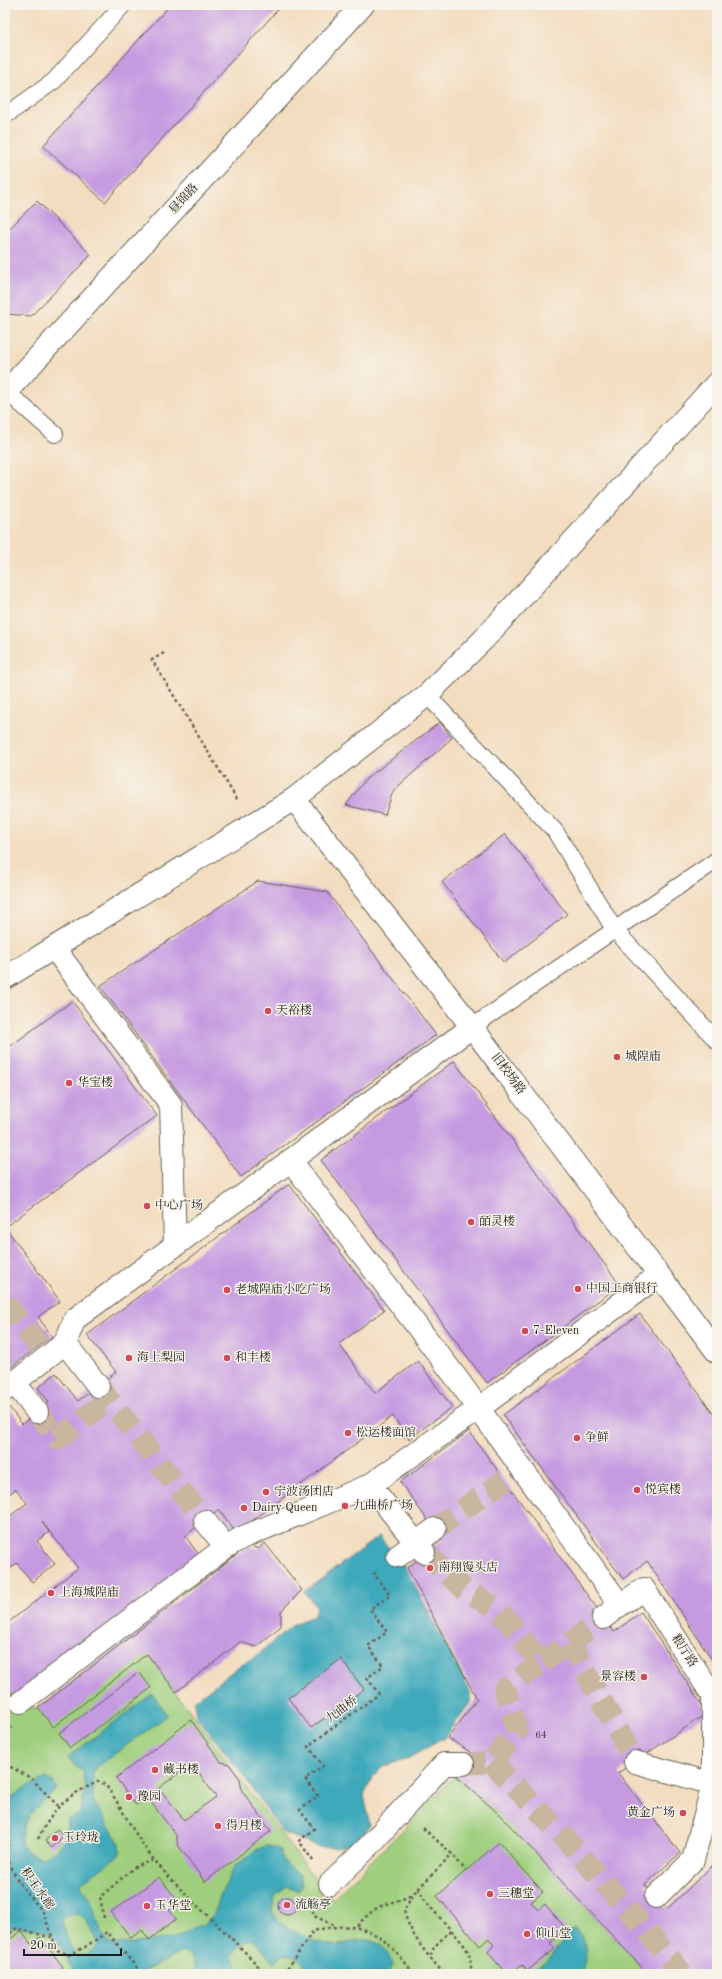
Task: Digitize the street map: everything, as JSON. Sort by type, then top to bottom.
[{"type":"street","name":"昼锦路","points":[[6,393],[363,5]]},
{"type":"street","points":[[5,978],[294,799],[427,696],[484,639],[717,383]]},
{"type":"street","name":"旧校场路","points":[[294,799],[472,1028],[717,1352]]},
{"type":"street","points":[[54,948],[171,1105],[175,1245]]},
{"type":"street","points":[[38,1412],[10,1386],[43,1352],[65,1343],[75,1319],[472,1028]]},
{"type":"street","points":[[291,1161],[478,1409]]},
{"type":"street","points":[[18,1711],[226,1547],[241,1538],[370,1485],[478,1409],[659,1275]]},
{"type":"street","points":[[65,1343],[98,1386]]},
{"type":"street","name":"粮厅路","points":[[478,1409],[512,1474],[612,1611],[644,1589],[712,1684],[715,1784],[693,1860],[656,1897]]},
{"type":"street","points":[[370,1485],[420,1548]]},
{"type":"street","points":[[205,1521],[226,1547]]},
{"type":"street","points":[[398,1556],[420,1548],[435,1529]]},
{"type":"street","points":[[635,1762],[715,1784]]},
{"type":"street","points":[[330,1884],[403,1810],[444,1764],[463,1764]]},
{"type":"lane","points":[[5,116],[54,80],[123,5]]},
{"type":"lane","points":[[6,393],[55,434]]},
{"type":"lane","points":[[427,696],[555,831],[614,929],[717,1041]]},
{"type":"lane","points":[[472,1028],[614,929],[717,860]]},
{"type":"path","points":[[164,653],[152,660],[253,825]]},
{"type":"path","name":"九曲桥","points":[[330,1884],[299,1841],[314,1830],[300,1810],[318,1796],[305,1779],[323,1766],[308,1746],[379,1694],[367,1678],[383,1666],[368,1646],[387,1632],[370,1609],[390,1595],[374,1574],[398,1556]]},
{"type":"path","points":[[335,1710],[343,1720]]},
{"type":"path","points":[[5,1739],[18,1711]]},
{"type":"path","points":[[5,1764],[31,1778],[59,1807]]},
{"type":"path","points":[[38,1839],[48,1820],[59,1807],[78,1790],[100,1781],[109,1789],[154,1860],[204,1913],[246,1952],[266,1974]]},
{"type":"path","name":"积玉水廊","points":[[5,1808],[8,1822],[8,1860],[18,1882],[43,1912],[57,1950],[69,1955],[85,1947],[108,1932],[142,1974]]},
{"type":"path","points":[[403,1810],[452,1854],[466,1871]]},
{"type":"path","points":[[444,1974],[422,1950],[408,1926],[404,1911],[418,1888],[452,1854]]},
{"type":"path","points":[[104,1918],[100,1897],[135,1867],[154,1860]]},
{"type":"path","points":[[418,1888],[425,1901],[467,1948],[472,1959],[471,1974]]},
{"type":"path","points":[[357,1926],[368,1914],[381,1906],[400,1901],[413,1894]]},
{"type":"path","points":[[314,1902],[312,1907],[314,1916],[334,1926]]},
{"type":"path","points":[[284,1974],[312,1931],[334,1926],[357,1926],[374,1934],[394,1949],[414,1974]]},
{"type":"path","points":[[5,1937],[17,1928],[52,1938]]},
{"type":"path","points":[[430,1958],[434,1947],[451,1930]]},
{"type":"path","points":[[158,1974],[163,1970],[166,1974]]},
{"type":"green space","name":"豫园","points":[[133,1635],[317,1882],[333,1899],[414,1819],[455,1775],[500,1815],[648,1974],[5,1974],[5,1683],[26,1707],[38,1708]]},
{"type":"water","points":[[379,1536],[406,1569],[469,1689],[471,1697],[470,1703],[444,1738],[409,1758],[384,1766],[373,1777],[364,1795],[370,1826],[366,1831],[349,1845],[336,1848],[318,1847],[282,1832],[245,1778],[196,1716],[194,1701],[243,1663],[254,1658],[295,1623],[314,1616],[317,1607],[304,1592]]},
{"type":"water","points":[[152,1694],[168,1715],[93,1770],[93,1801],[120,1844],[120,1854],[82,1882],[81,1886],[91,1901],[102,1933],[110,1944],[128,1944],[171,1939],[196,1927],[204,1925],[215,1912],[221,1894],[235,1866],[258,1849],[266,1846],[276,1847],[290,1868],[300,1875],[302,1885],[298,1891],[287,1886],[275,1895],[272,1911],[277,1918],[283,1924],[299,1934],[326,1944],[337,1945],[358,1940],[376,1942],[388,1953],[392,1964],[390,1969],[391,1974],[309,1974],[302,1961],[292,1956],[281,1955],[274,1963],[254,1940],[243,1943],[235,1950],[232,1958],[237,1964],[237,1972],[234,1974],[197,1974],[191,1955],[183,1952],[139,1974],[77,1974],[71,1967],[57,1941],[48,1933],[37,1929],[23,1927],[8,1929],[5,1931],[5,1802],[26,1787],[46,1778],[53,1782],[57,1789],[27,1820],[22,1835],[21,1845],[30,1853],[42,1858],[54,1851],[66,1839],[67,1820],[80,1813],[85,1789],[83,1771],[76,1767],[68,1757]],"holes":[[[78,1913],[90,1928],[98,1945],[88,1953],[76,1955],[69,1944],[62,1921],[66,1916]]]},
{"type":"water","points":[[574,1929],[584,1939],[586,1944],[586,1954],[582,1974],[525,1974],[539,1967],[547,1960],[567,1935]]},
{"type":"building","points":[[170,5],[282,5],[105,202],[43,146]]},
{"type":"building","points":[[37,201],[91,255],[31,316],[5,314],[5,233]]},
{"type":"building","points":[[440,722],[452,738],[393,791],[385,815],[346,805],[366,779]]},
{"type":"building","points":[[505,834],[567,914],[504,963],[442,882]]},
{"type":"building","name":"天裕楼","points":[[258,881],[327,892],[436,1035],[241,1177],[100,986]]},
{"type":"building","name":"华宝楼","points":[[72,1001],[157,1116],[5,1227],[5,1050]]},
{"type":"building","name":"皕灵楼","points":[[454,1061],[620,1285],[487,1383],[321,1160]]},
{"type":"building","points":[[289,1184],[384,1310],[339,1344],[375,1393],[418,1361],[452,1407],[409,1439],[393,1416],[236,1533],[219,1509],[185,1536],[199,1555],[16,1698],[5,1684],[5,1625],[78,1568],[42,1522],[49,1532],[37,1541],[55,1564],[32,1582],[17,1563],[5,1573],[5,1520],[27,1503],[16,1489],[5,1497],[5,1402],[22,1424],[49,1402],[38,1388],[56,1373],[78,1401],[116,1372],[87,1335]]},
{"type":"building","points":[[5,1227],[60,1301],[38,1317],[52,1336],[5,1372]]},
{"type":"building","name":"悦宾楼","points":[[640,1314],[717,1418],[717,1667],[647,1561],[623,1579],[503,1415]]},
{"type":"building","points":[[469,1431],[614,1632],[641,1612],[707,1713],[618,1773],[680,1853],[645,1885],[667,1909],[717,1861],[717,1974],[648,1974],[500,1815],[455,1775],[470,1752],[448,1738],[477,1699],[407,1568],[442,1540],[400,1482]]},
{"type":"building","points":[[265,1543],[302,1590],[281,1611],[281,1626],[256,1647],[240,1642],[176,1692],[147,1654],[53,1727],[38,1708],[249,1545],[258,1549]]},
{"type":"building","points":[[341,1659],[364,1689],[311,1728],[288,1698]]},
{"type":"building","points":[[139,1672],[151,1688],[70,1748],[59,1733]]},
{"type":"building","name":"得月楼","points":[[191,1720],[221,1762],[229,1764],[240,1779],[242,1791],[271,1831],[205,1882],[178,1845],[176,1835],[147,1797],[136,1805],[116,1778]],"holes":[[[192,1763],[216,1797],[184,1820],[159,1788]]]},
{"type":"building","name":"玉玲珑","points":[[57,1829],[64,1835],[52,1848],[45,1841]]},
{"type":"building","name":"三穗堂","points":[[499,1842],[543,1892],[531,1902],[538,1910],[545,1904],[566,1929],[550,1943],[555,1949],[527,1971],[522,1965],[511,1974],[506,1974],[488,1952],[494,1945],[488,1939],[480,1946],[437,1896]]},
{"type":"building","name":"玉华堂","points":[[159,1877],[179,1902],[169,1910],[176,1919],[149,1940],[142,1930],[131,1938],[111,1912]]},
{"type":"building","name":"流觞亭","points":[[287,1897],[293,1900],[296,1906],[293,1912],[287,1915],[281,1912],[278,1906],[281,1900]]},
{"type":"building","points":[[21,1931],[31,1944],[40,1937],[63,1967],[54,1974],[6,1974],[5,1943]]},
{"type":"tunnel","points":[[5,1303],[39,1346]]},
{"type":"tunnel","points":[[98,1386],[205,1521]]},
{"type":"tunnel","points":[[37,1412],[58,1439],[109,1399]]},
{"type":"tunnel","points":[[435,1529],[505,1480]]},
{"type":"tunnel","points":[[424,1552],[464,1589],[500,1611],[541,1663],[570,1643],[635,1762]]},
{"type":"tunnel","points":[[570,1643],[603,1618]]},
{"type":"tunnel","points":[[463,1764],[492,1762],[517,1731],[505,1689],[541,1663]]},
{"type":"tunnel","points":[[492,1762],[590,1866],[683,1974]]},
{"type":"place","name":"天裕楼","points":[[268,1011]]},
{"type":"place","name":"城隍庙","points":[[617,1057]]},
{"type":"place","name":"华宝楼","points":[[69,1083]]},
{"type":"place","name":"中心广场","points":[[147,1206]]},
{"type":"place","name":"皕灵楼","points":[[471,1222]]},
{"type":"place","name":"中国工商银行","points":[[578,1289]]},
{"type":"place","name":"老城隍庙小吃广场","points":[[227,1290]]},
{"type":"place","name":"7-Eleven","points":[[525,1331]]},
{"type":"place","name":"海上梨园","points":[[129,1358]]},
{"type":"place","name":"和丰楼","points":[[227,1358]]},
{"type":"place","name":"松运楼面馆","points":[[348,1433]]},
{"type":"place","name":"争鲜","points":[[577,1438]]},
{"type":"place","name":"悦宾楼","points":[[637,1490]]},
{"type":"place","name":"宁波汤团店","points":[[266,1492]]},
{"type":"place","name":"九曲桥广场","points":[[345,1506]]},
{"type":"place","name":"Dairy Queen","points":[[244,1508]]},
{"type":"place","name":"南翔馒头店","points":[[430,1568]]},
{"type":"place","name":"上海城隍庙","points":[[51,1593]]},
{"type":"place","name":"景容楼","points":[[644,1677]]},
{"type":"place","name":"藏书楼","points":[[155,1770]]},
{"type":"place","name":"豫园","points":[[129,1797]]},
{"type":"place","name":"黄金广场","points":[[683,1813]]},
{"type":"place","name":"得月楼","points":[[218,1826]]},
{"type":"place","name":"玉玲珑","points":[[55,1838]]},
{"type":"place","name":"三穗堂","points":[[490,1894]]},
{"type":"place","name":"流觞亭","points":[[287,1905]]},
{"type":"place","name":"玉华堂","points":[[147,1906]]},
{"type":"place","name":"仰山堂","points":[[527,1934]]}]
